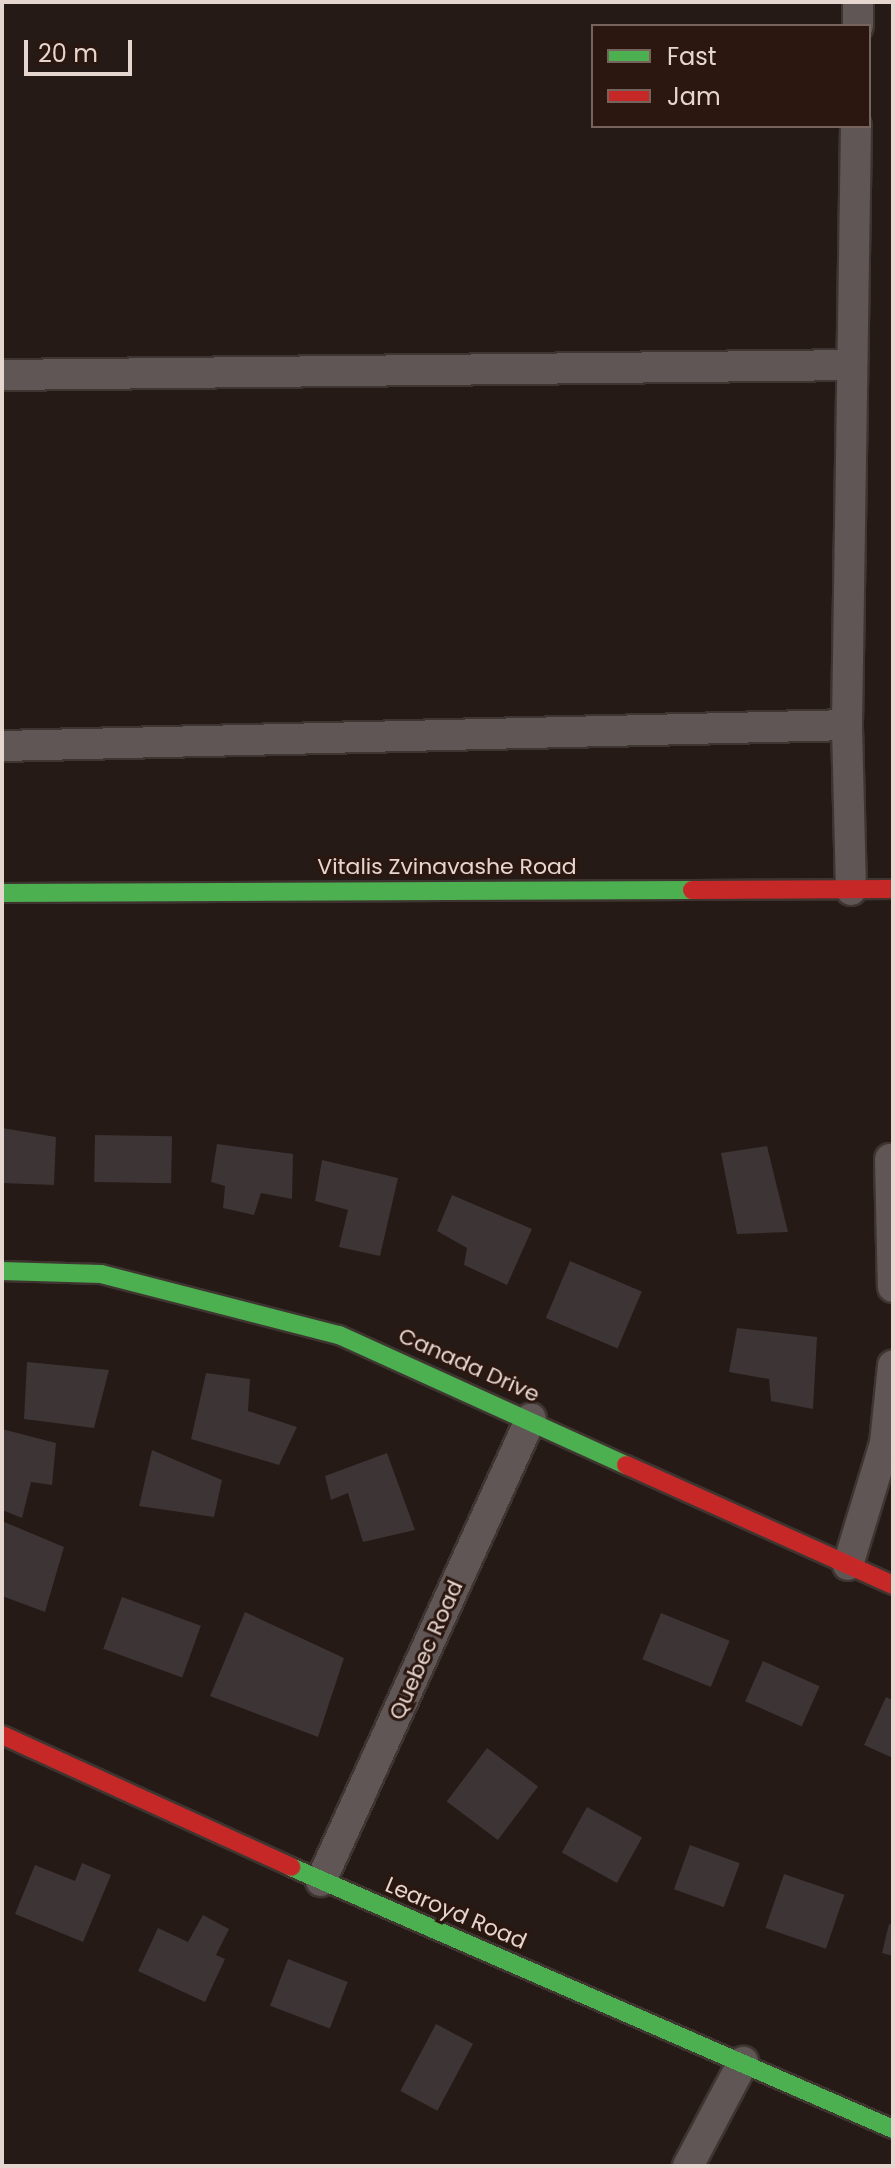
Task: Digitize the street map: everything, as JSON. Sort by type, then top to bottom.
[{"type":"street","points":[[858,2],[858,24]]},
{"type":"street","points":[[851,890],[847,725],[856,128]]},
{"type":"street","points":[[2,375],[851,365]]},
{"type":"street","points":[[2,746],[847,725]]},
{"type":"street","name":"Vitalis Zvinavashe Road","points":[[2,893],[893,889]]},
{"type":"street","points":[[890,1159],[893,1287]]},
{"type":"street","name":"Canada Drive","points":[[2,1271],[101,1274],[339,1335],[531,1418],[893,1585]]},
{"type":"street","points":[[848,1565],[885,1443],[893,1365]]},
{"type":"street","name":"Quebec Road","points":[[321,1881],[531,1418]]},
{"type":"street","name":"Learoyd Road","points":[[2,1735],[321,1881],[893,2129]]},
{"type":"street","points":[[688,2166],[743,2062]]},
{"type":"building","points":[[2,1128],[56,1137],[54,1185],[2,1183]]},
{"type":"building","points":[[95,1135],[172,1136],[171,1183],[94,1182]]},
{"type":"building","points":[[217,1144],[293,1154],[292,1199],[261,1193],[254,1215],[223,1208],[225,1186],[211,1182]]},
{"type":"building","points":[[767,1146],[788,1232],[737,1234],[721,1153]]},
{"type":"building","points":[[322,1160],[398,1178],[380,1256],[339,1247],[348,1210],[315,1201]]},
{"type":"building","points":[[452,1195],[532,1229],[507,1285],[464,1265],[467,1248],[437,1231]]},
{"type":"building","points":[[570,1261],[642,1291],[618,1349],[546,1318]]},
{"type":"building","points":[[737,1328],[817,1337],[813,1409],[771,1401],[769,1379],[729,1372]]},
{"type":"building","points":[[27,1362],[109,1370],[94,1428],[24,1419]]},
{"type":"building","points":[[206,1373],[250,1379],[248,1411],[297,1427],[279,1465],[191,1439]]},
{"type":"building","points":[[2,1429],[56,1443],[52,1485],[31,1482],[22,1518],[2,1510]]},
{"type":"building","points":[[152,1450],[222,1480],[214,1517],[139,1506]]},
{"type":"building","points":[[387,1453],[415,1530],[363,1542],[348,1493],[331,1500],[325,1476]]},
{"type":"building","points":[[2,1521],[64,1547],[45,1612],[2,1596]]},
{"type":"building","points":[[122,1597],[201,1626],[182,1677],[103,1649]]},
{"type":"building","points":[[245,1612],[344,1658],[318,1737],[210,1696]]},
{"type":"building","points":[[661,1613],[730,1641],[711,1687],[642,1659]]},
{"type":"building","points":[[763,1661],[820,1686],[802,1726],[745,1701]]},
{"type":"building","points":[[886,1697],[893,1700],[893,1758],[864,1745]]},
{"type":"building","points":[[487,1748],[538,1787],[498,1840],[447,1802]]},
{"type":"building","points":[[587,1807],[642,1838],[617,1883],[562,1852]]},
{"type":"building","points":[[690,1845],[740,1863],[724,1907],[674,1889]]},
{"type":"building","points":[[82,1863],[111,1875],[83,1942],[15,1914],[35,1865],[75,1881]]},
{"type":"building","points":[[784,1874],[845,1895],[826,1949],[765,1928]]},
{"type":"building","points":[[203,1915],[229,1929],[216,1955],[225,1959],[205,2002],[138,1971],[158,1928],[188,1942]]},
{"type":"building","points":[[889,1924],[893,1925],[893,1956],[882,1953]]},
{"type":"building","points":[[288,1959],[348,1982],[330,2029],[270,2006]]},
{"type":"building","points":[[436,2024],[473,2044],[437,2111],[400,2091]]},
{"type":"traffic: fast","points":[[2,893],[692,890]]},
{"type":"traffic: fast","points":[[2,1271],[101,1274],[339,1335],[626,1465]]},
{"type":"traffic: fast","points":[[291,1867],[893,2129]]},
{"type":"traffic: jam","points":[[692,890],[893,889]]},
{"type":"traffic: jam","points":[[626,1465],[893,1585]]},
{"type":"traffic: jam","points":[[2,1735],[291,1867]]}]
